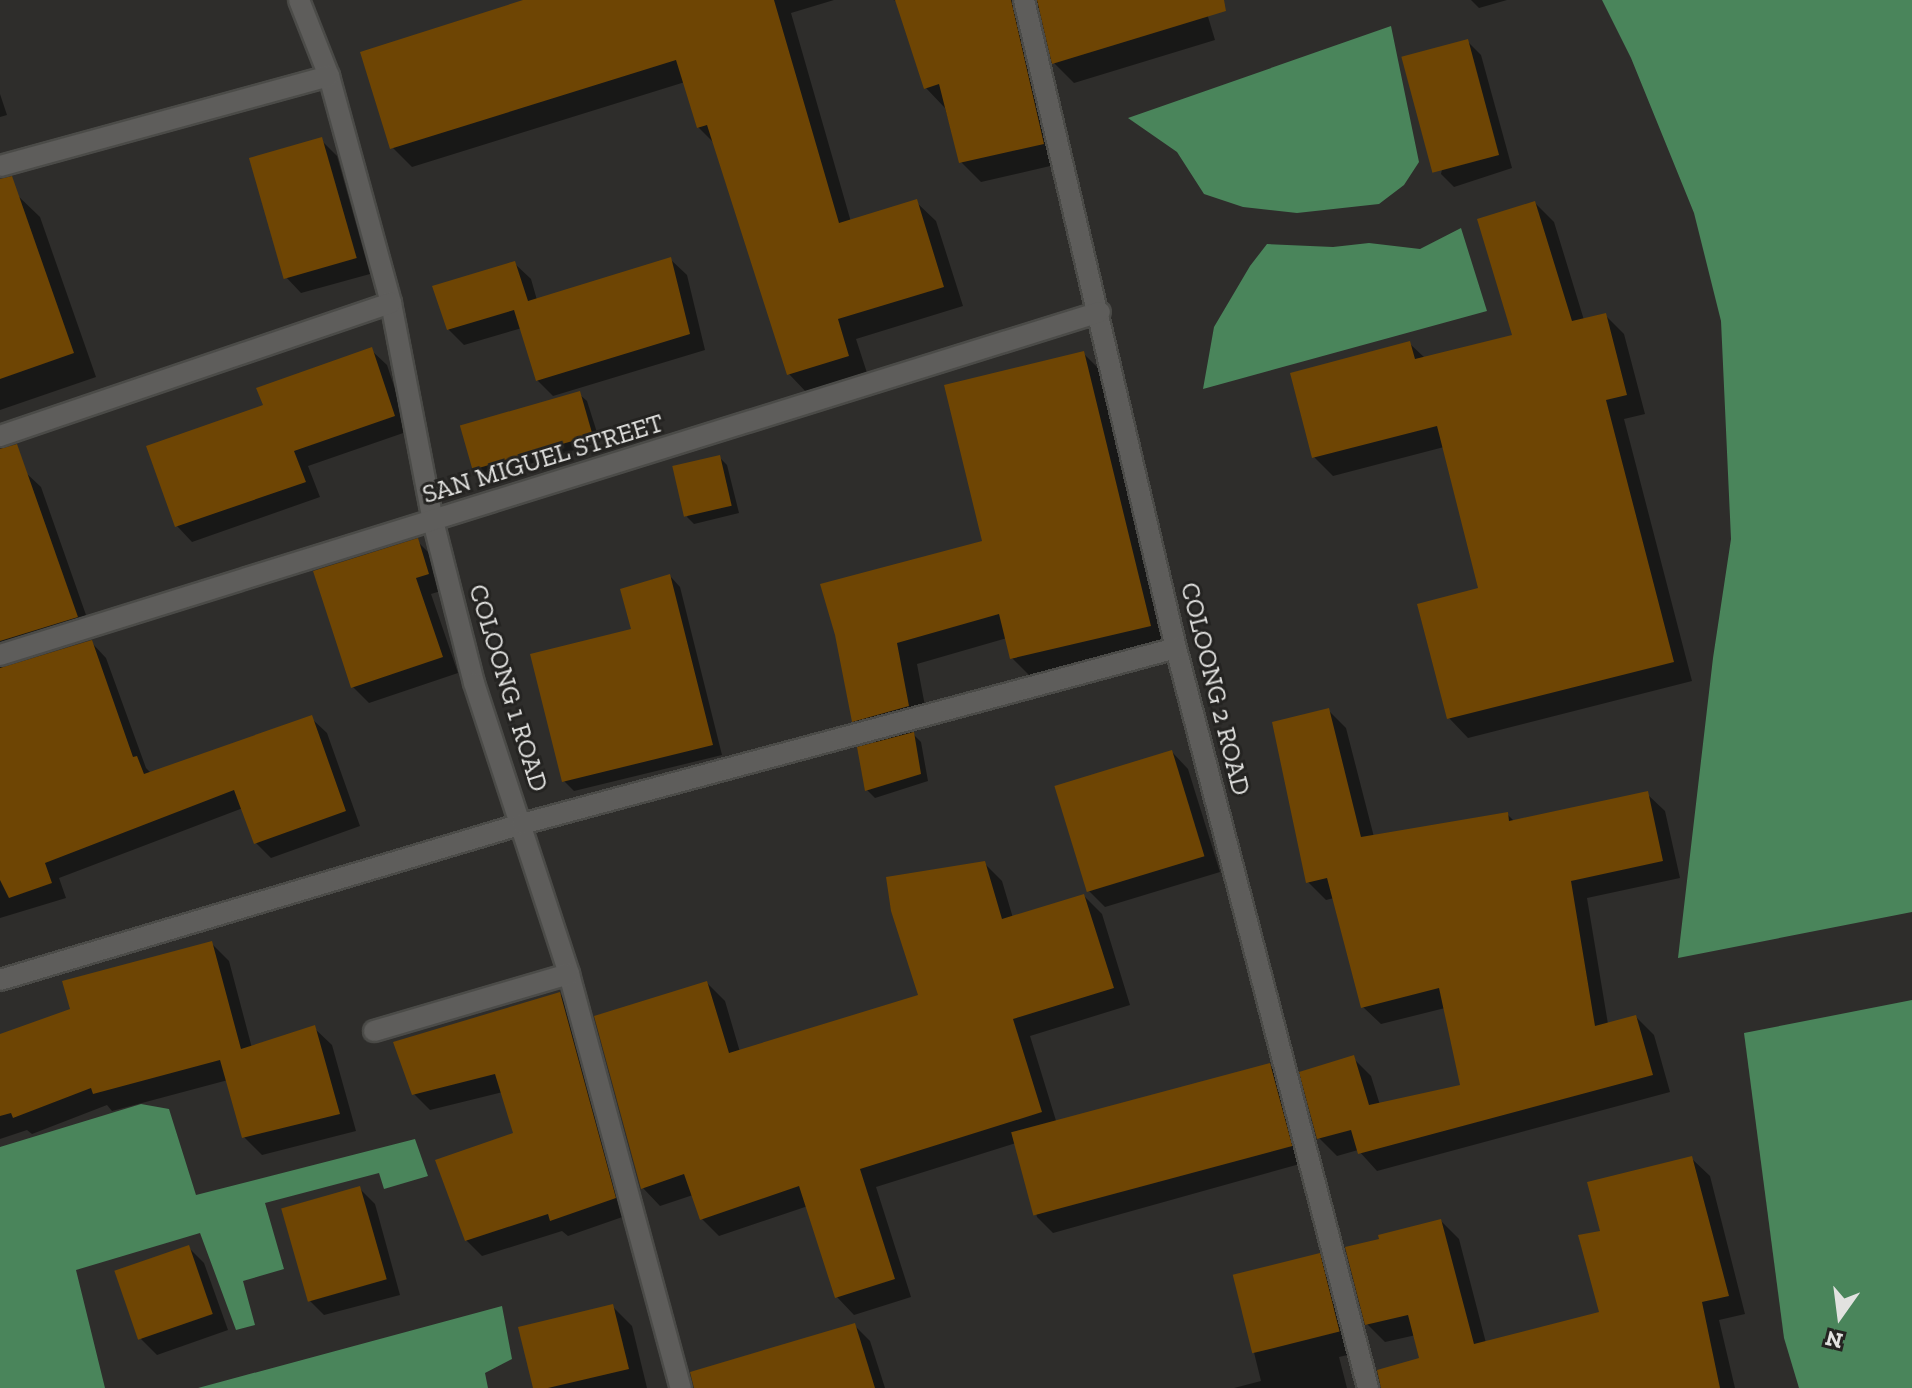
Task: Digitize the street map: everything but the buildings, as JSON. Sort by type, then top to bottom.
[{"type":"street","name":"COLOONG 1 ROAD","points":[[299,0],[329,76],[391,303],[433,521],[474,683],[569,974],[681,1388]]},
{"type":"street","name":"COLOONG 2 ROAD","points":[[1024,0],[1100,312],[1176,648],[1368,1388]]},
{"type":"street","points":[[0,166],[329,76]]},
{"type":"street","points":[[0,436],[391,303]]},
{"type":"street","name":"SAN MIGUEL STREET","points":[[0,655],[1100,312]]},
{"type":"street","points":[[0,980],[522,824],[1176,648]]},
{"type":"street","points":[[374,1031],[569,974]]},
{"type":"shaded area","points":[[1602,0],[1912,0],[1912,912],[1678,958],[1713,658],[1731,539],[1721,321],[1694,213],[1631,58]]},
{"type":"shaded area","points":[[1391,26],[1419,162],[1404,185],[1379,204],[1297,213],[1243,207],[1204,194],[1177,152],[1128,118]]},
{"type":"shaded area","points":[[1461,228],[1487,311],[1203,389],[1214,327],[1250,266],[1267,244],[1333,247],[1369,243],[1420,249]]},
{"type":"shaded area","points":[[1912,1000],[1912,1388],[1799,1388],[1784,1338],[1744,1033]]},
{"type":"shaded area","points":[[141,1104],[169,1109],[196,1195],[415,1139],[428,1176],[384,1189],[379,1173],[265,1203],[284,1269],[243,1281],[255,1325],[236,1330],[200,1233],[76,1270],[105,1388],[0,1388],[0,1147]]},
{"type":"shaded area","points":[[502,1306],[512,1359],[485,1373],[488,1388],[198,1388]]}]
